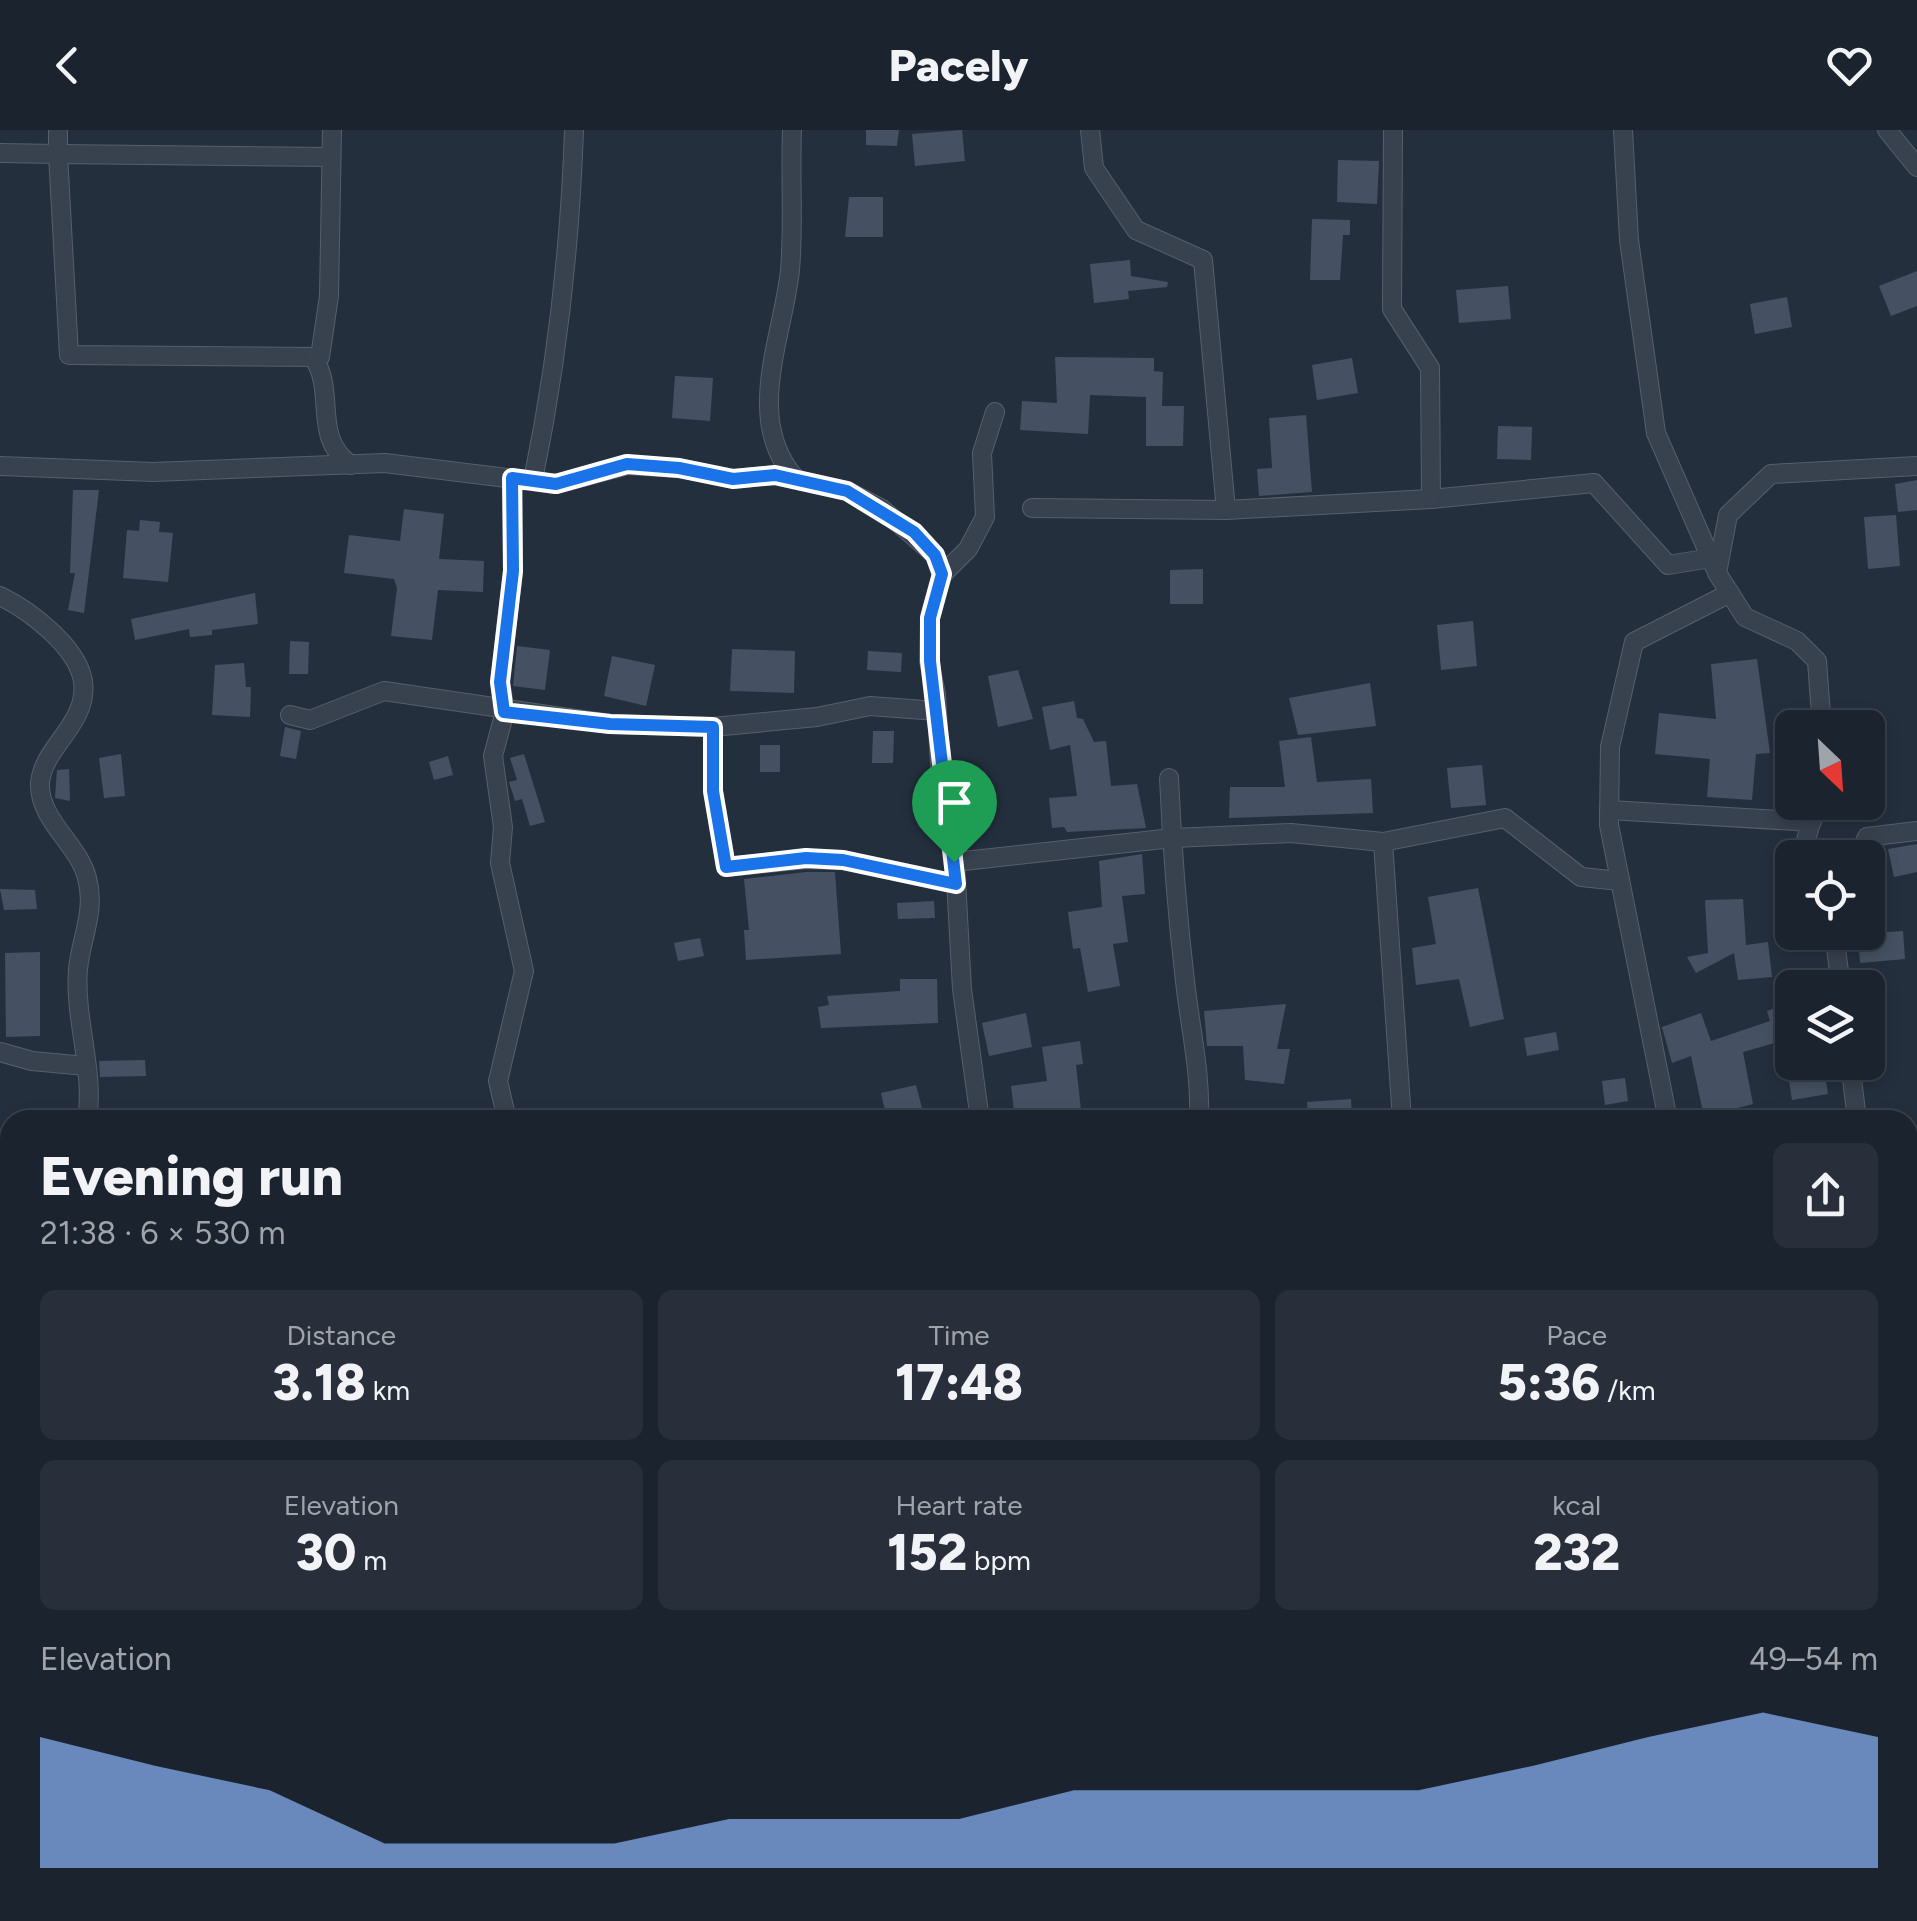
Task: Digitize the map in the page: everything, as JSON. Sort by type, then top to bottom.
[{"type":"street","points":[[58,130],[68,354],[313,358],[320,357],[329,296],[332,130]]},
{"type":"street","points":[[534,480],[554,368],[571,222],[574,130]]},
{"type":"street","points":[[792,130],[790,268],[775,330],[770,404],[780,460],[796,478]]},
{"type":"street","points":[[1090,130],[1094,168],[1136,230],[1202,260],[1226,510]]},
{"type":"street","points":[[1393,130],[1392,309],[1430,368],[1430,499]]},
{"type":"street","points":[[1623,130],[1629,240],[1656,433],[1714,565],[1745,617],[1797,641],[1818,660],[1821,710]]},
{"type":"street","points":[[1886,130],[1914,156]]},
{"type":"street","points":[[0,154],[331,157]]},
{"type":"street","points":[[313,358],[326,376],[330,438],[338,456],[352,465]]},
{"type":"street","points":[[979,1110],[962,989],[954,862],[944,817],[930,661],[930,618],[942,574],[968,549],[985,517],[982,453],[995,412]]},
{"type":"street","points":[[0,466],[152,472],[385,463],[556,484],[627,464],[679,468],[733,479],[775,475],[847,491],[882,508],[935,555],[942,574]]},
{"type":"street","points":[[1714,565],[1728,516],[1772,474],[1917,466]]},
{"type":"street","points":[[504,1110],[498,1081],[524,971],[500,864],[503,827],[493,756],[504,712],[500,682],[513,571],[512,478]]},
{"type":"street","points":[[1032,508],[1226,510],[1430,499],[1594,482],[1668,564],[1714,565]]},
{"type":"street","points":[[1666,1110],[1620,881],[1610,810],[1610,747],[1634,642],[1730,593]]},
{"type":"street","points":[[0,596],[42,622],[63,646],[83,680],[80,706],[65,740],[44,764],[40,787],[46,808],[87,878],[88,932],[78,966],[86,1066],[92,1090],[89,1110]]},
{"type":"street","points":[[290,715],[310,720],[384,691],[504,712],[610,724],[713,727],[817,717],[870,706],[937,711]]},
{"type":"street","points":[[713,727],[713,791],[726,867],[806,858],[843,860],[956,884]]},
{"type":"street","points":[[1169,778],[1185,986],[1195,1031],[1199,1110]]},
{"type":"street","points":[[1610,810],[1812,822],[1806,840]]},
{"type":"street","points":[[954,862],[1172,838],[1290,833],[1382,842],[1504,818],[1582,877],[1620,881]]},
{"type":"street","points":[[1866,840],[1917,831]]},
{"type":"street","points":[[1382,842],[1401,1110]]},
{"type":"street","points":[[0,1052],[32,1062],[86,1066]]},
{"type":"street","points":[[1852,1080],[1856,1110]]},
{"type":"building","points":[[866,130],[899,130],[897,146],[866,145]]},
{"type":"building","points":[[962,130],[965,161],[915,166],[912,134]]},
{"type":"building","points":[[1338,160],[1379,161],[1377,204],[1337,202]]},
{"type":"building","points":[[849,197],[883,197],[883,237],[845,237]]},
{"type":"building","points":[[1312,219],[1350,220],[1350,235],[1343,235],[1340,280],[1310,280]]},
{"type":"building","points":[[1130,260],[1131,276],[1168,282],[1167,287],[1128,291],[1129,299],[1094,303],[1090,264]]},
{"type":"building","points":[[1917,271],[1917,306],[1891,316],[1879,286]]},
{"type":"building","points":[[1508,286],[1511,319],[1459,323],[1456,290]]},
{"type":"building","points":[[1787,297],[1792,327],[1755,334],[1750,304]]},
{"type":"building","points":[[1055,357],[1154,358],[1154,371],[1163,372],[1162,406],[1184,406],[1183,446],[1146,446],[1146,397],[1090,395],[1088,434],[1020,430],[1022,401],[1057,403]]},
{"type":"building","points":[[1352,358],[1358,393],[1317,400],[1312,365]]},
{"type":"building","points":[[675,376],[713,378],[710,421],[672,418]]},
{"type":"building","points":[[1306,415],[1312,492],[1259,496],[1257,469],[1272,468],[1269,418]]},
{"type":"building","points":[[1498,426],[1532,427],[1531,460],[1497,459]]},
{"type":"building","points":[[1917,480],[1917,510],[1898,512],[1895,484]]},
{"type":"building","points":[[73,490],[99,490],[84,613],[68,610],[75,573],[70,573]]},
{"type":"building","points":[[404,509],[444,514],[439,559],[484,561],[483,592],[438,590],[432,640],[391,636],[397,588],[394,579],[344,573],[349,535],[400,541]]},
{"type":"building","points":[[1896,515],[1900,566],[1868,569],[1864,517]]},
{"type":"building","points":[[140,520],[160,522],[159,532],[173,533],[168,582],[123,578],[127,530],[139,531]]},
{"type":"building","points":[[1203,569],[1203,604],[1170,604],[1170,570]]},
{"type":"building","points":[[255,593],[258,624],[212,630],[212,635],[190,637],[189,629],[135,640],[131,619]]},
{"type":"building","points":[[1473,621],[1477,666],[1441,670],[1437,625]]},
{"type":"building","points":[[290,641],[309,642],[308,674],[289,674]]},
{"type":"building","points":[[517,646],[550,650],[545,690],[513,686]]},
{"type":"building","points":[[732,649],[795,651],[794,693],[730,691]]},
{"type":"building","points":[[868,651],[902,653],[901,672],[867,670]]},
{"type":"building","points":[[612,656],[655,665],[646,706],[604,696]]},
{"type":"building","points":[[1757,659],[1770,753],[1756,754],[1752,800],[1707,797],[1710,759],[1655,754],[1659,713],[1716,719],[1711,664]]},
{"type":"building","points":[[244,663],[246,687],[251,687],[250,717],[212,715],[215,665]]},
{"type":"building","points":[[1018,670],[1033,719],[998,727],[988,676]]},
{"type":"building","points":[[1370,683],[1376,726],[1298,735],[1289,698]]},
{"type":"building","points":[[1074,701],[1077,718],[1083,719],[1094,742],[1106,741],[1111,786],[1137,784],[1146,828],[1067,832],[1064,827],[1052,828],[1049,798],[1077,796],[1070,745],[1050,750],[1042,707]]},
{"type":"building","points":[[285,727],[301,731],[296,759],[280,756]]},
{"type":"building","points":[[873,731],[894,731],[893,763],[872,763]]},
{"type":"building","points":[[1311,737],[1317,782],[1371,779],[1373,813],[1229,818],[1230,787],[1285,787],[1279,741]]},
{"type":"building","points":[[760,745],[780,745],[780,772],[760,772]]},
{"type":"building","points":[[121,754],[125,796],[104,798],[99,758]]},
{"type":"building","points":[[524,754],[545,822],[530,826],[522,799],[515,801],[509,782],[517,780],[510,758]]},
{"type":"building","points":[[448,756],[453,775],[434,780],[429,762]]},
{"type":"building","points":[[1482,765],[1486,805],[1451,808],[1447,768]]},
{"type":"building","points":[[69,769],[70,801],[55,798],[57,770]]},
{"type":"building","points":[[1917,844],[1917,872],[1894,877],[1888,849]]},
{"type":"building","points":[[1142,854],[1145,894],[1122,896],[1128,942],[1113,944],[1120,986],[1088,992],[1080,948],[1073,949],[1068,912],[1102,907],[1099,861]]},
{"type":"building","points":[[835,872],[841,954],[746,960],[744,930],[749,930],[744,879]]},
{"type":"building","points":[[1478,888],[1504,1019],[1470,1027],[1459,979],[1416,985],[1412,948],[1436,944],[1428,897]]},
{"type":"building","points":[[0,889],[35,890],[37,909],[4,910]]},
{"type":"building","points":[[1743,899],[1746,945],[1768,942],[1772,977],[1738,980],[1734,953],[1696,973],[1687,957],[1708,953],[1705,900]]},
{"type":"building","points":[[934,901],[935,918],[898,919],[897,903]]},
{"type":"building","points":[[1903,931],[1905,959],[1860,963],[1859,950],[1885,950],[1885,932]]},
{"type":"building","points":[[700,938],[704,956],[678,961],[674,943]]},
{"type":"building","points":[[40,952],[40,1036],[6,1037],[5,953]]},
{"type":"building","points":[[900,979],[937,979],[938,1023],[821,1028],[818,1007],[829,1005],[827,996],[900,991]]},
{"type":"building","points":[[1286,1004],[1277,1049],[1290,1049],[1284,1084],[1245,1080],[1243,1046],[1207,1046],[1204,1011]]},
{"type":"building","points":[[1775,1008],[1775,1043],[1743,1052],[1753,1104],[1730,1110],[1703,1110],[1691,1056],[1672,1063],[1662,1027],[1701,1013],[1711,1041],[1770,1021],[1767,1011]]},
{"type":"building","points":[[1026,1013],[1032,1047],[989,1056],[982,1023]]},
{"type":"building","points":[[1556,1032],[1559,1050],[1527,1056],[1524,1038]]},
{"type":"building","points":[[1080,1041],[1083,1064],[1076,1065],[1081,1110],[1014,1110],[1011,1086],[1047,1081],[1042,1047]]},
{"type":"building","points":[[145,1060],[146,1076],[100,1077],[99,1061]]},
{"type":"building","points":[[1625,1078],[1628,1101],[1605,1105],[1602,1081]]},
{"type":"building","points":[[1789,1080],[1826,1080],[1828,1094],[1792,1100]]},
{"type":"building","points":[[916,1085],[922,1110],[885,1110],[881,1093]]},
{"type":"building","points":[[1351,1099],[1352,1110],[1307,1110],[1307,1102]]},
{"type":"route","points":[[627,464],[679,468],[733,479],[775,475],[847,491],[882,508],[914,532],[935,555],[942,574],[930,618],[930,661],[936,694],[944,817],[954,862],[956,884],[922,880],[843,860],[806,858],[726,867],[713,791],[713,727],[610,724],[504,712],[500,682],[513,571],[512,478],[556,484],[627,464]]}]
